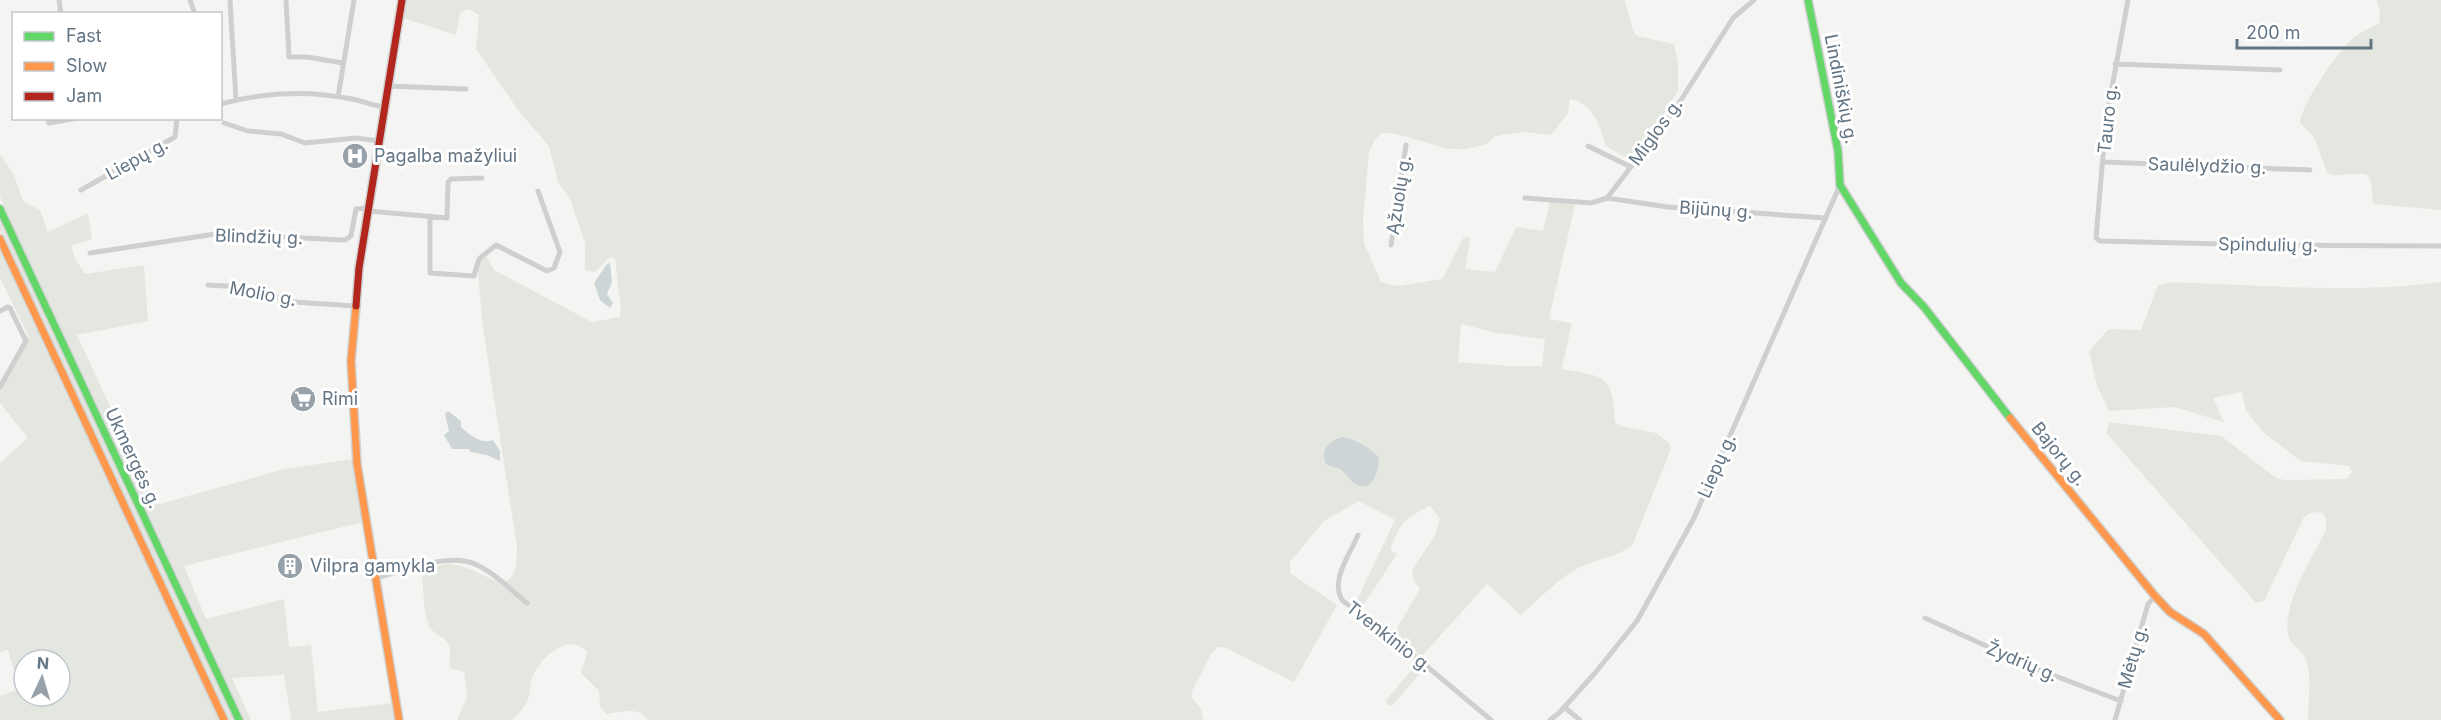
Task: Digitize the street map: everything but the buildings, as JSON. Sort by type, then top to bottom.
[{"type":"main road","points":[[399,720],[354,429],[351,361],[355,306],[402,0]]},
{"type":"main road","name":"Lindiniškių g.","points":[[1808,0],[1838,151],[1840,185]]},
{"type":"main road","name":"Bajorų g.","points":[[1840,185],[1901,283],[1924,307],[2021,432],[2155,596],[2170,612],[2204,634],[2280,720]]},
{"type":"main road","name":"Ukmergės g.","points":[[0,209],[239,720]]},
{"type":"main road","name":"Ukmergės g.","points":[[0,239],[224,720]]},
{"type":"street","points":[[231,0],[236,100]]},
{"type":"street","points":[[286,0],[289,57],[307,57],[344,63]]},
{"type":"street","points":[[338,97],[354,0]]},
{"type":"street","name":"Miglos g.","points":[[1607,198],[1674,111],[1733,18],[1754,0]]},
{"type":"street","name":"Tauro g.","points":[[2096,238],[2106,120],[2128,0]]},
{"type":"street","points":[[2115,64],[2280,70]]},
{"type":"street","points":[[387,86],[466,89]]},
{"type":"street","points":[[222,104],[291,93],[338,97],[384,107]]},
{"type":"street","name":"Liepų g.","points":[[81,190],[176,137],[177,120]]},
{"type":"street","points":[[224,123],[248,131],[281,134],[305,143],[356,138],[379,141]]},
{"type":"street","name":"Ąžuolų g.","points":[[1391,245],[1406,145]]},
{"type":"street","points":[[1588,146],[1631,167]]},
{"type":"street","name":"Saulėlydžio g.","points":[[2104,162],[2310,170]]},
{"type":"street","points":[[369,209],[447,218],[448,182],[451,178],[482,178]]},
{"type":"street","name":"Liepų g.","points":[[1550,720],[1564,707],[1637,621],[1697,512],[1840,185]]},
{"type":"street","points":[[429,216],[429,273],[474,276],[479,259],[496,245],[547,271],[554,268],[560,252],[538,192]]},
{"type":"street","points":[[1526,198],[1591,203],[1607,198]]},
{"type":"street","name":"Bijūnų g.","points":[[1607,198],[1668,207],[1825,218]]},
{"type":"street","name":"Blindžių g.","points":[[90,253],[215,234],[345,240],[351,236],[356,209],[369,209]]},
{"type":"street","name":"Spindulių g.","points":[[2096,238],[2100,241],[2262,245],[2441,246]]},
{"type":"street","name":"Molio g.","points":[[208,285],[242,287],[294,302],[355,306]]},
{"type":"street","points":[[0,310],[10,308],[26,341],[0,387]]},
{"type":"street","name":"Tvenkinio g.","points":[[1358,535],[1337,582],[1338,595],[1491,720]]},
{"type":"street","points":[[376,578],[444,561],[468,561],[491,573],[527,603]]},
{"type":"street","name":"Mėtų g.","points":[[2115,720],[2148,604],[2155,596]]},
{"type":"street","name":"Žydrių g.","points":[[1925,618],[2037,669],[2121,701]]},
{"type":"street","points":[[1564,707],[1580,720]]},
{"type":"shaded area","points":[[406,0],[1625,0],[1633,31],[1637,36],[1674,44],[1678,65],[1678,91],[1634,160],[1606,146],[1598,123],[1590,110],[1578,101],[1570,99],[1568,113],[1551,135],[1523,132],[1501,135],[1494,137],[1487,144],[1466,149],[1449,149],[1393,133],[1383,133],[1375,139],[1369,152],[1363,219],[1364,243],[1381,282],[1397,286],[1442,279],[1464,237],[1470,238],[1465,269],[1495,272],[1516,227],[1543,231],[1550,202],[1575,204],[1549,319],[1572,323],[1562,369],[1589,374],[1604,381],[1612,395],[1615,422],[1620,426],[1656,433],[1669,443],[1671,449],[1632,546],[1576,569],[1554,585],[1521,615],[1487,584],[1421,657],[1397,635],[1396,630],[1420,589],[1413,579],[1412,571],[1436,533],[1440,519],[1430,506],[1404,523],[1390,550],[1397,554],[1360,610],[1356,605],[1357,600],[1395,520],[1359,501],[1324,521],[1290,562],[1290,573],[1337,605],[1294,682],[1224,647],[1218,647],[1211,654],[1192,691],[1192,698],[1201,709],[1203,720],[648,720],[635,711],[607,714],[600,707],[599,691],[581,673],[587,652],[580,646],[572,644],[564,645],[549,654],[537,668],[533,675],[527,702],[512,720],[457,720],[467,697],[464,672],[450,668],[449,645],[428,624],[422,577],[438,566],[454,565],[498,581],[508,580],[515,570],[517,547],[483,328],[479,261],[487,257],[494,270],[592,322],[620,317],[621,310],[615,258],[609,258],[595,272],[585,270],[585,243],[570,199],[558,182],[549,146],[518,110],[476,49],[479,15],[469,9],[460,13],[456,35],[403,18]],"holes":[[[1461,324],[1497,333],[1545,339],[1542,366],[1458,362]],[[1349,438],[1376,454],[1349,477],[1336,468]]]},
{"type":"shaded area","points":[[2377,0],[2441,0],[2441,210],[2373,204],[2371,182],[2367,175],[2327,173],[2314,137],[2300,123],[2306,104],[2337,56],[2354,37],[2379,23],[2380,13]]},
{"type":"shaded area","points":[[0,154],[14,175],[23,201],[40,210],[48,232],[88,213],[92,239],[71,246],[85,274],[144,265],[148,321],[77,335],[156,505],[284,469],[353,459],[363,522],[184,566],[206,619],[284,599],[289,647],[311,645],[318,712],[392,703],[395,720],[291,720],[284,675],[232,678],[251,720],[244,720],[0,197]]},
{"type":"shaded area","points":[[0,217],[235,720],[228,720],[0,231]]},
{"type":"shaded area","points":[[0,251],[219,720],[0,720],[0,696],[12,692],[12,708],[72,708],[72,648],[12,648],[12,664],[8,650],[0,652],[0,463],[28,438],[0,403],[0,382],[28,335],[0,278]]},
{"type":"shaded area","points":[[610,263],[612,282],[607,294],[613,303],[610,308],[600,300],[594,283]]},
{"type":"shaded area","points":[[2173,282],[2342,288],[2409,286],[2441,282],[2441,720],[2308,720],[2308,666],[2304,656],[2289,638],[2288,621],[2294,594],[2326,530],[2326,518],[2322,513],[2312,512],[2304,517],[2264,601],[2256,603],[2106,433],[2109,422],[2221,436],[2276,478],[2285,480],[2347,479],[2352,472],[2349,466],[2301,461],[2264,433],[2246,411],[2242,392],[2213,398],[2224,422],[2174,407],[2109,411],[2097,386],[2089,351],[2109,329],[2141,330],[2158,285]]},
{"type":"shaded area","points":[[448,411],[461,421],[461,427],[472,436],[484,441],[493,440],[500,451],[500,461],[487,455],[471,452],[469,449],[452,449],[444,435],[449,431],[445,414]]},
{"type":"shaded area","points":[[1343,437],[1362,444],[1379,458],[1376,475],[1370,484],[1360,486],[1344,472],[1326,464],[1324,454],[1327,446]]},
{"type":"shaded area","points":[[1416,665],[1421,666],[1423,670],[1393,705],[1388,705],[1385,701]]},
{"type":"traffic: fast","points":[[1808,0],[1838,151],[1840,185],[1901,283],[1924,307],[2010,418]]},
{"type":"traffic: fast","points":[[0,209],[239,720]]},
{"type":"traffic: slow","points":[[0,239],[224,720]]},
{"type":"traffic: slow","points":[[356,306],[351,361],[357,464],[399,720]]},
{"type":"traffic: slow","points":[[2010,418],[2155,596],[2170,612],[2204,634],[2280,720]]},
{"type":"traffic: jam","points":[[356,306],[359,268],[402,0]]},
{"type":"place","name":"Pagalba mažyliui","points":[[355,156]]},
{"type":"place","name":"Rimi","points":[[303,399]]},
{"type":"place","name":"Vilpra gamykla","points":[[290,566]]}]
